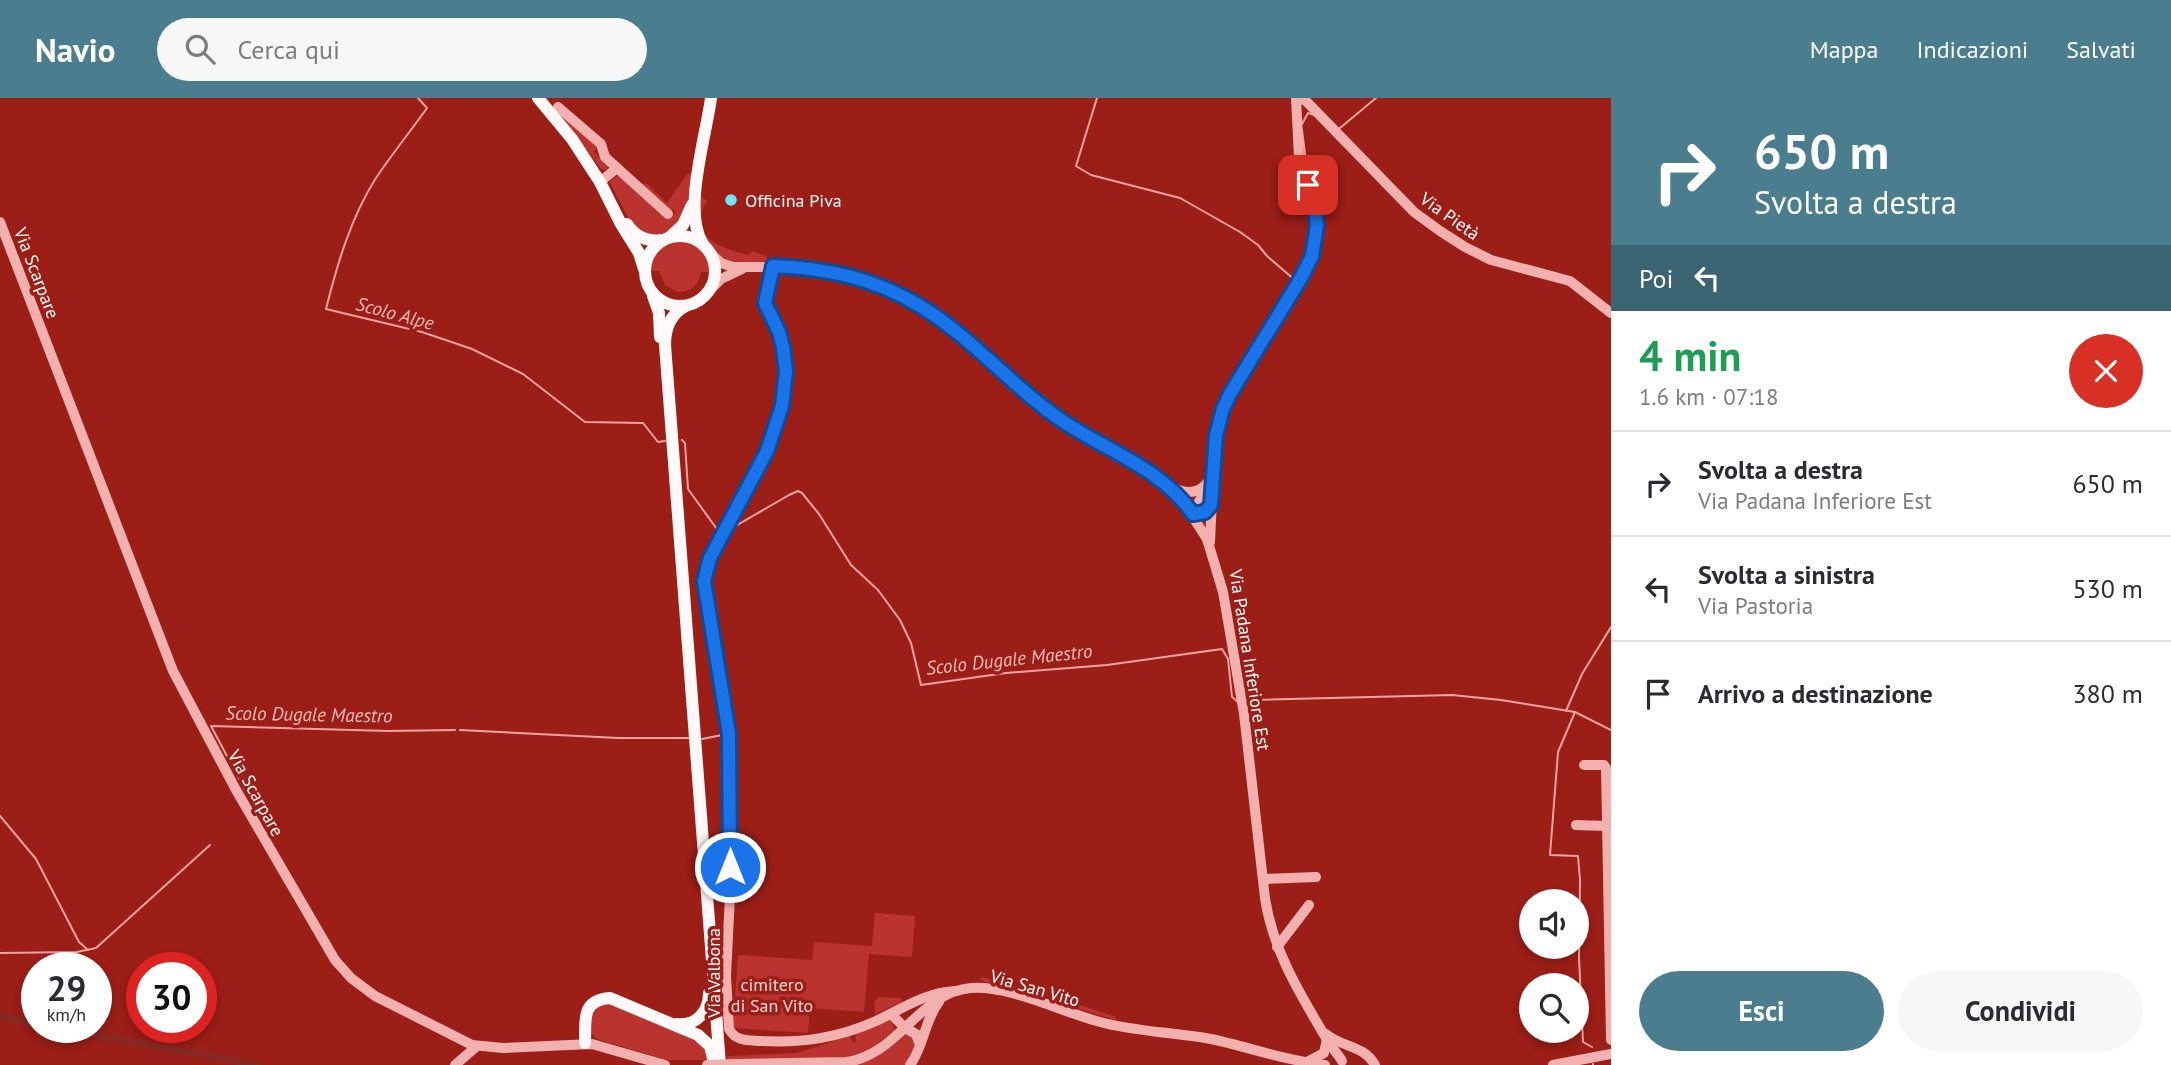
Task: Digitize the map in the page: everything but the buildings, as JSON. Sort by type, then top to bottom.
[{"type":"main road","points":[[538,98],[572,139],[636,235],[648,240],[688,236],[707,249]]},
{"type":"main road","points":[[665,361],[667,327],[675,314],[699,301],[709,292],[715,273],[707,249],[695,227],[694,198],[711,98]]},
{"type":"main road","points":[[645,276],[648,255],[683,225],[694,198]]},
{"type":"main road","points":[[611,201],[641,257],[659,313],[714,990],[726,1065]]},
{"type":"main road","points":[[650,290],[666,304],[686,306]]},
{"type":"main road","points":[[676,1024],[695,1021],[707,1007],[710,943]]},
{"type":"main road","points":[[585,1043],[586,1013],[593,1004],[603,999],[618,1000],[698,1035],[708,1043],[714,1065]]},
{"type":"street","points":[[1212,552],[1212,475],[1218,429],[1227,401],[1301,278],[1314,246],[1315,209],[1299,157],[1298,98]]},
{"type":"street","name":"Via Pietà","points":[[1298,98],[1306,101],[1414,212],[1440,231],[1491,260],[1570,281],[1611,313]]},
{"type":"street","points":[[558,107],[601,144],[604,155],[668,215]]},
{"type":"street","points":[[600,182],[617,168]]},
{"type":"street","name":"Via Scarpare","points":[[0,222],[169,660],[199,722],[324,945],[351,978],[381,999],[462,1041],[477,1046],[503,1048],[585,1043],[665,1065]]},
{"type":"street","name":"Via Padana Inferiore Est","points":[[707,249],[725,265],[746,268],[773,266],[839,273],[873,283],[909,300],[940,320],[1053,414],[1164,482],[1192,513],[1212,552],[1223,592],[1241,693],[1269,919],[1277,947],[1289,973],[1342,1063]]},
{"type":"street","name":"Via Valbona","points":[[773,266],[765,303],[783,347],[786,371],[782,406],[767,451],[710,558],[704,581],[729,740],[730,895],[726,976],[728,1022],[732,1033],[739,1039],[813,1041],[843,1034],[933,994],[956,991]]},
{"type":"street","name":"Via Padana Inferiore Est","points":[[709,292],[721,279],[746,268]]},
{"type":"street","points":[[1164,482],[1178,491],[1192,492],[1203,488],[1212,475]]},
{"type":"street","points":[[1192,513],[1212,475]]},
{"type":"street","points":[[1192,513],[1205,512],[1212,502]]},
{"type":"street","points":[[1584,765],[1605,766],[1611,1038]]},
{"type":"street","points":[[1576,825],[1606,826]]},
{"type":"street","points":[[1263,879],[1316,877]]},
{"type":"street","points":[[1277,947],[1309,905]]},
{"type":"street","name":"Via San Vito","points":[[707,1065],[858,1060],[879,1050],[945,995],[978,988],[1000,991],[1103,1023],[1210,1039],[1305,1062],[1323,1065],[1342,1063]]},
{"type":"street","points":[[910,1065],[932,1012],[945,995]]},
{"type":"street","points":[[902,1008],[910,1009],[923,1025],[920,1045]]},
{"type":"street","points":[[891,1014],[905,1028],[916,1034],[920,1045]]},
{"type":"street","points":[[1305,1062],[1322,1055],[1326,1037],[1366,1052],[1373,1064]]},
{"type":"street","points":[[456,1064],[462,1041]]},
{"type":"street","points":[[456,1064],[477,1046]]},
{"type":"street","points":[[1342,1063],[1349,1052],[1358,1049]]},
{"type":"street","points":[[1553,1065],[1611,1054]]},
{"type":"street","points":[[702,1065],[707,1065]]},
{"type":"green space","points":[[552,105],[599,146],[594,152],[608,165],[607,170],[601,169]]},
{"type":"green space","points":[[688,173],[693,176],[687,206],[673,230],[652,237],[632,225],[610,183],[613,178],[619,176],[670,219],[676,212],[673,209],[670,211],[643,185],[646,183],[667,203]]},
{"type":"green space","points":[[699,195],[707,201],[701,213],[703,231],[699,224],[697,213]]},
{"type":"green space","points":[[703,232],[727,249],[749,255],[752,251],[766,256],[767,260],[742,264],[723,261]]},
{"type":"green space","points":[[680,241],[692,244],[705,255],[710,272],[701,272],[694,287],[678,292],[665,285],[659,271],[649,271],[658,250]]},
{"type":"green space","name":"cimitero di San Vito","points":[[875,913],[915,916],[912,957],[869,954],[864,1012],[810,1008],[808,1033],[733,1028],[738,955],[812,960],[814,942],[872,946]]},
{"type":"green space","points":[[981,977],[1043,993],[1043,996],[986,982],[980,980]]},
{"type":"green space","points":[[878,997],[901,998],[902,1002],[875,1014],[874,1002]]},
{"type":"green space","points":[[1065,1000],[1116,1017],[1115,1020],[1070,1006]]},
{"type":"green space","points":[[606,1002],[698,1037],[711,1060],[666,1060],[597,1039],[589,1031],[594,1008]]},
{"type":"green space","points":[[890,1019],[895,1030],[866,1053],[844,1058],[727,1059],[727,1056],[797,1053],[850,1036],[853,1043],[856,1042],[855,1034]]},
{"type":"green space","points":[[907,1033],[913,1036],[916,1045],[905,1065],[852,1065],[874,1058]]},
{"type":"waterway","name":"Scolo Alpe","points":[[418,98],[427,108],[367,193],[340,258],[326,309],[422,332],[472,349],[523,374],[585,422],[643,423],[658,442],[665,441]]},
{"type":"waterway","points":[[1097,98],[1076,166],[1091,175],[1180,198],[1240,232],[1296,281]]},
{"type":"waterway","points":[[1340,128],[1376,98]]},
{"type":"waterway","points":[[1302,124],[1308,113],[1314,115]]},
{"type":"waterway","points":[[1302,130],[1306,162],[1319,202]]},
{"type":"waterway","points":[[1301,285],[1303,286],[1308,277],[1319,250],[1321,211]]},
{"type":"waterway","name":"Scolo Alpe","points":[[682,440],[685,443],[688,489],[719,532]]},
{"type":"waterway","name":"Scolo Dugale Maestro","points":[[732,528],[789,495],[798,491],[802,493],[819,514],[851,565],[878,590],[900,620],[911,643],[921,685],[1006,673],[1107,665],[1222,649],[1228,659],[1232,697],[1238,702]]},
{"type":"waterway","name":"Scolo Dugale Maestro","points":[[703,608],[701,569],[717,534]]},
{"type":"waterway","name":"Scolo Dugale Maestro","points":[[705,620],[709,646]]},
{"type":"waterway","points":[[1566,711],[1582,674],[1611,627]]},
{"type":"waterway","name":"Scolo Dugale Maestro","points":[[712,661],[721,722]]},
{"type":"waterway","name":"Scolo Dugale Maestro","points":[[1247,700],[1452,695],[1575,712],[1611,730]]},
{"type":"waterway","points":[[1575,712],[1558,752],[1550,855],[1578,856],[1583,1042],[1592,1047]]},
{"type":"waterway","name":"Scolo Dugale Maestro","points":[[253,805],[211,726],[455,730]]},
{"type":"waterway","name":"Scolo Dugale Maestro","points":[[460,730],[618,738],[689,738]]},
{"type":"waterway","name":"Scolo Dugale Maestro","points":[[702,739],[722,735],[723,730]]},
{"type":"waterway","points":[[0,816],[36,859],[79,942],[88,950]]},
{"type":"waterway","name":"Scolo Dugale Maestro","points":[[0,953],[77,952],[96,948],[210,845]]},
{"type":"waterway","points":[[0,1016],[21,1021]]},
{"type":"waterway","points":[[112,1038],[258,1065]]},
{"type":"place","name":"Officina Piva","points":[[731,200]]},
{"type":"route","points":[[730,867],[729,734],[704,581],[710,558],[767,451],[782,406],[786,371],[783,347],[765,303],[765,292],[773,266],[814,269],[862,279],[920,306],[1053,414],[1146,469],[1176,493],[1193,514],[1200,514],[1205,512],[1212,502],[1215,443],[1223,409],[1312,256],[1317,225],[1314,200],[1308,185]]}]
